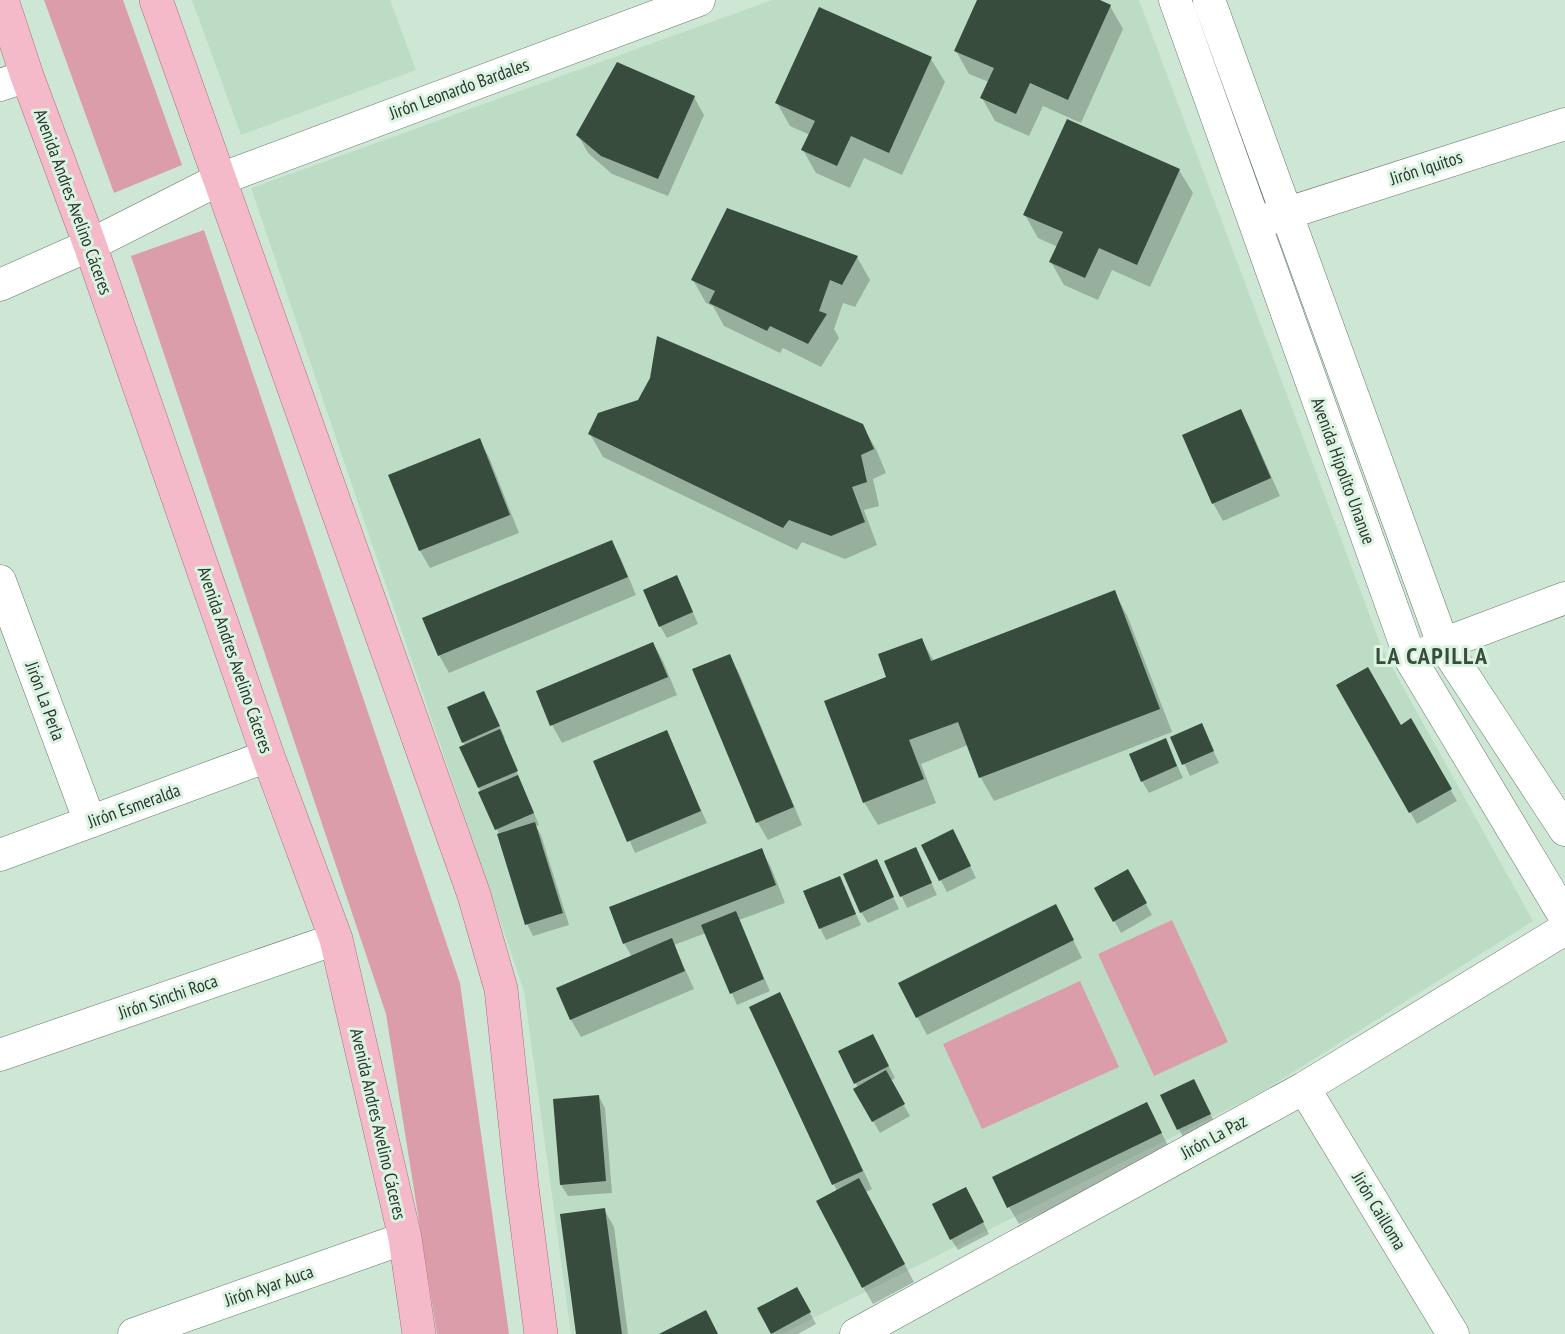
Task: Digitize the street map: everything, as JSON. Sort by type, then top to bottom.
[{"type":"main road","name":"Avenida Andres Avelino Cáceres","points":[[2,0],[13,80],[90,245],[268,756],[336,939],[405,1238],[419,1334]]},
{"type":"main road","points":[[156,0],[470,884],[501,989],[522,1187],[541,1334]]},
{"type":"street","name":"Jirón Leonardo Bardales","points":[[0,285],[90,245],[220,179],[699,0]]},
{"type":"street","name":"Avenida Hipolito Unanue","points":[[1174,0],[1411,660],[1565,917]]},
{"type":"street","name":"Avenida Hipolito Unanue","points":[[1209,0],[1443,644],[1565,830]]},
{"type":"street","name":"Jirón Iquitos","points":[[1255,224],[1565,124]]},
{"type":"street","name":"Jirón La Perla","points":[[0,581],[90,822]]},
{"type":"street","points":[[1411,660],[1443,644],[1565,598]]},
{"type":"street","name":"Jirón Esmeralda","points":[[0,855],[268,756]]},
{"type":"street","name":"Jirón La Paz","points":[[856,1334],[1304,1088],[1565,928]]},
{"type":"street","name":"Jirón Sinchi Roca","points":[[0,1055],[336,939]]},
{"type":"street","name":"Jirón Cailloma","points":[[1304,1088],[1454,1334]]},
{"type":"street","name":"Jirón Ayar Auca","points":[[134,1334],[405,1238]]},
{"type":"shaded area","points":[[44,0],[123,0],[182,165],[114,193]]},
{"type":"shaded area","points":[[192,0],[390,0],[416,70],[241,135]]},
{"type":"shaded area","points":[[772,0],[1139,0],[1383,651],[1533,921],[1260,1093],[782,1334],[571,1334],[524,991],[251,188]]},
{"type":"shaded area","points":[[204,230],[460,983],[509,1334],[437,1334],[386,1014],[131,256]]},
{"type":"shaded area","points":[[1172,920],[1228,1042],[1154,1076],[1098,954]]},
{"type":"shaded area","points":[[1080,981],[1119,1067],[982,1129],[943,1044]]},
{"type":"building","points":[[977,0],[1100,0],[1111,5],[1068,100],[1030,83],[1016,114],[980,98],[994,68],[954,51]]},
{"type":"building","points":[[819,7],[932,57],[889,153],[851,136],[837,166],[801,150],[815,121],[775,103]]},
{"type":"building","points":[[617,62],[695,96],[658,179],[601,156],[576,135]]},
{"type":"building","points":[[1067,119],[1180,169],[1137,265],[1099,248],[1085,278],[1049,262],[1063,232],[1023,215]]},
{"type":"building","points":[[727,208],[858,256],[842,285],[830,280],[819,311],[827,314],[808,344],[770,326],[767,331],[709,303],[715,291],[691,280]]},
{"type":"building","points":[[657,336],[863,424],[874,449],[861,455],[867,482],[852,487],[865,522],[831,536],[789,520],[783,528],[588,434],[598,413],[638,400],[650,378]]},
{"type":"building","points":[[1241,409],[1271,478],[1212,504],[1182,435]]},
{"type":"building","points":[[480,438],[510,515],[419,551],[388,475]]},
{"type":"building","points":[[612,540],[628,577],[438,656],[422,618]]},
{"type":"building","points":[[677,575],[693,612],[659,627],[643,590]]},
{"type":"building","points":[[1115,590],[1160,709],[979,778],[958,722],[909,740],[924,779],[863,803],[824,701],[886,677],[878,654],[922,638],[931,661]]},
{"type":"building","points":[[653,642],[668,677],[550,726],[536,691]]},
{"type":"building","points":[[730,654],[794,807],[756,823],[692,669]]},
{"type":"building","points":[[1368,667],[1401,725],[1411,718],[1452,789],[1409,813],[1336,685]]},
{"type":"building","points":[[484,691],[500,726],[462,743],[447,707]]},
{"type":"building","points":[[1202,723],[1214,751],[1182,765],[1170,737]]},
{"type":"building","points":[[500,729],[518,771],[478,788],[459,747]]},
{"type":"building","points":[[667,730],[701,811],[627,842],[593,761]]},
{"type":"building","points":[[1166,738],[1177,766],[1141,782],[1129,754]]},
{"type":"building","points":[[518,775],[534,813],[495,830],[478,792]]},
{"type":"building","points":[[535,822],[563,913],[525,925],[497,834]]},
{"type":"building","points":[[953,829],[971,866],[939,881],[921,845]]},
{"type":"building","points":[[916,847],[932,883],[900,897],[884,861]]},
{"type":"building","points":[[762,848],[776,885],[623,944],[609,907]]},
{"type":"building","points":[[877,859],[894,897],[860,913],[843,874]]},
{"type":"building","points":[[1128,869],[1147,903],[1113,922],[1094,888]]},
{"type":"building","points":[[840,876],[856,914],[819,929],[803,891]]},
{"type":"building","points":[[1056,904],[1074,940],[916,1018],[898,983]]},
{"type":"building","points":[[736,911],[764,979],[730,994],[701,925]]},
{"type":"building","points":[[672,938],[685,971],[570,1020],[556,988]]},
{"type":"building","points":[[780,992],[863,1171],[832,1185],[749,1007]]},
{"type":"building","points":[[873,1034],[889,1066],[854,1084],[838,1051]]},
{"type":"building","points":[[886,1070],[905,1104],[872,1122],[853,1089]]},
{"type":"building","points":[[1194,1079],[1211,1114],[1177,1130],[1160,1095]]},
{"type":"building","points":[[599,1095],[606,1181],[560,1185],[553,1099]]},
{"type":"building","points":[[1147,1102],[1162,1133],[1007,1208],[992,1177]]},
{"type":"building","points":[[859,1178],[905,1264],[862,1288],[816,1201]]},
{"type":"building","points":[[966,1187],[984,1222],[950,1240],[932,1204]]},
{"type":"building","points":[[605,1208],[622,1334],[576,1334],[560,1214]]},
{"type":"building","points":[[797,1287],[811,1312],[771,1334],[757,1308]]},
{"type":"building","points":[[706,1310],[718,1334],[659,1334]]},
{"type":"district","name":"LA CAPILLA","points":[[1432,656]]}]
